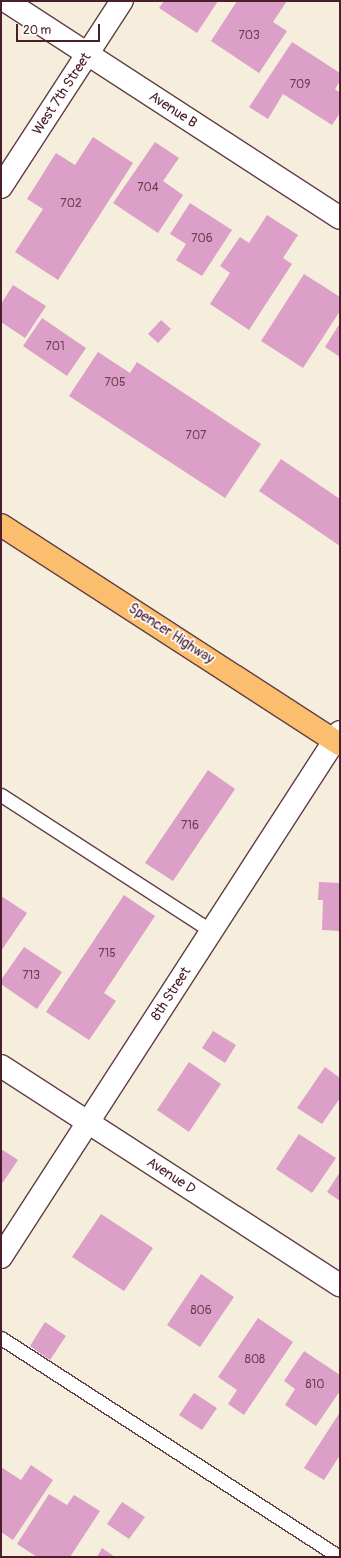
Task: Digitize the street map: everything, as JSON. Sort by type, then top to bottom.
[{"type":"main road","name":"Spencer Highway","points":[[1,525],[338,739]]},
{"type":"street","name":"Avenue B","points":[[6,1],[340,218]]},
{"type":"street","name":"West 7th Street","points":[[1,187],[122,1]]},
{"type":"street","name":"8th Street","points":[[1,1256],[211,931],[338,739]]},
{"type":"street","name":"Avenue D","points":[[1,1066],[340,1285]]},
{"type":"lane","points":[[1,795],[211,931]]},
{"type":"lane","points":[[1,1338],[339,1557]]},
{"type":"building","points":[[164,1],[218,1],[197,33],[159,8]]},
{"type":"building","points":[[237,1],[287,1],[273,22],[287,31],[259,73],[211,41]]},
{"type":"building","points":[[292,42],[340,73],[340,81],[335,89],[340,93],[340,113],[332,125],[283,94],[268,119],[249,107]]},
{"type":"building","points":[[93,137],[133,163],[58,280],[15,252],[43,209],[27,199],[56,153],[75,165]]},
{"type":"building","points":[[155,142],[179,158],[163,181],[183,195],[158,233],[113,203]]},
{"type":"building","points":[[190,203],[232,230],[202,276],[176,260],[186,244],[170,234]]},
{"type":"building","points":[[267,215],[298,235],[283,258],[292,264],[249,330],[210,304],[230,273],[220,266],[240,237],[249,243]]},
{"type":"building","points":[[304,274],[340,297],[340,311],[303,368],[261,341]]},
{"type":"building","points":[[13,285],[46,306],[25,338],[1,322],[1,304]]},
{"type":"building","points":[[42,318],[86,348],[67,376],[23,346]]},
{"type":"building","points":[[161,320],[171,329],[158,343],[148,334]]},
{"type":"building","points":[[340,323],[340,357],[325,347]]},
{"type":"building","points":[[98,352],[130,373],[137,362],[261,444],[225,498],[69,396]]},
{"type":"building","points":[[281,459],[340,499],[340,546],[259,491]]},
{"type":"building","points":[[208,770],[235,789],[173,881],[145,863]]},
{"type":"building","points":[[319,882],[340,883],[340,931],[322,930],[323,900],[318,900]]},
{"type":"building","points":[[124,895],[155,916],[104,993],[116,1001],[89,1040],[46,1012]]},
{"type":"building","points":[[1,896],[27,913],[1,951]]},
{"type":"building","points":[[24,947],[62,972],[37,1009],[1,984],[1,980]]},
{"type":"building","points":[[213,1031],[236,1045],[225,1063],[202,1048]]},
{"type":"building","points":[[189,1062],[221,1084],[189,1132],[157,1110]]},
{"type":"building","points":[[325,1067],[340,1078],[340,1098],[322,1124],[297,1108]]},
{"type":"building","points":[[299,1134],[336,1158],[312,1193],[276,1169]]},
{"type":"building","points":[[1,1149],[18,1160],[1,1185]]},
{"type":"building","points":[[340,1172],[340,1201],[327,1192]]},
{"type":"building","points":[[101,1214],[153,1248],[124,1291],[72,1257]]},
{"type":"building","points":[[201,1274],[234,1297],[200,1347],[167,1325]]},
{"type":"building","points":[[258,1318],[293,1342],[244,1415],[228,1404],[237,1390],[218,1377]]},
{"type":"building","points":[[45,1322],[66,1336],[50,1360],[30,1346]]},
{"type":"building","points":[[304,1351],[340,1375],[340,1391],[316,1426],[285,1405],[295,1389],[284,1381]]},
{"type":"building","points":[[194,1393],[217,1408],[202,1430],[179,1415]]},
{"type":"building","points":[[340,1412],[340,1455],[324,1480],[304,1468]]},
{"type":"building","points":[[31,1465],[53,1480],[13,1540],[1,1532],[1,1467],[21,1480]]},
{"type":"building","points":[[49,1494],[67,1505],[74,1495],[100,1511],[70,1557],[37,1557],[17,1544]]},
{"type":"building","points":[[122,1502],[145,1517],[129,1539],[107,1524]]},
{"type":"building","points":[[102,1548],[115,1557],[97,1557]]}]
